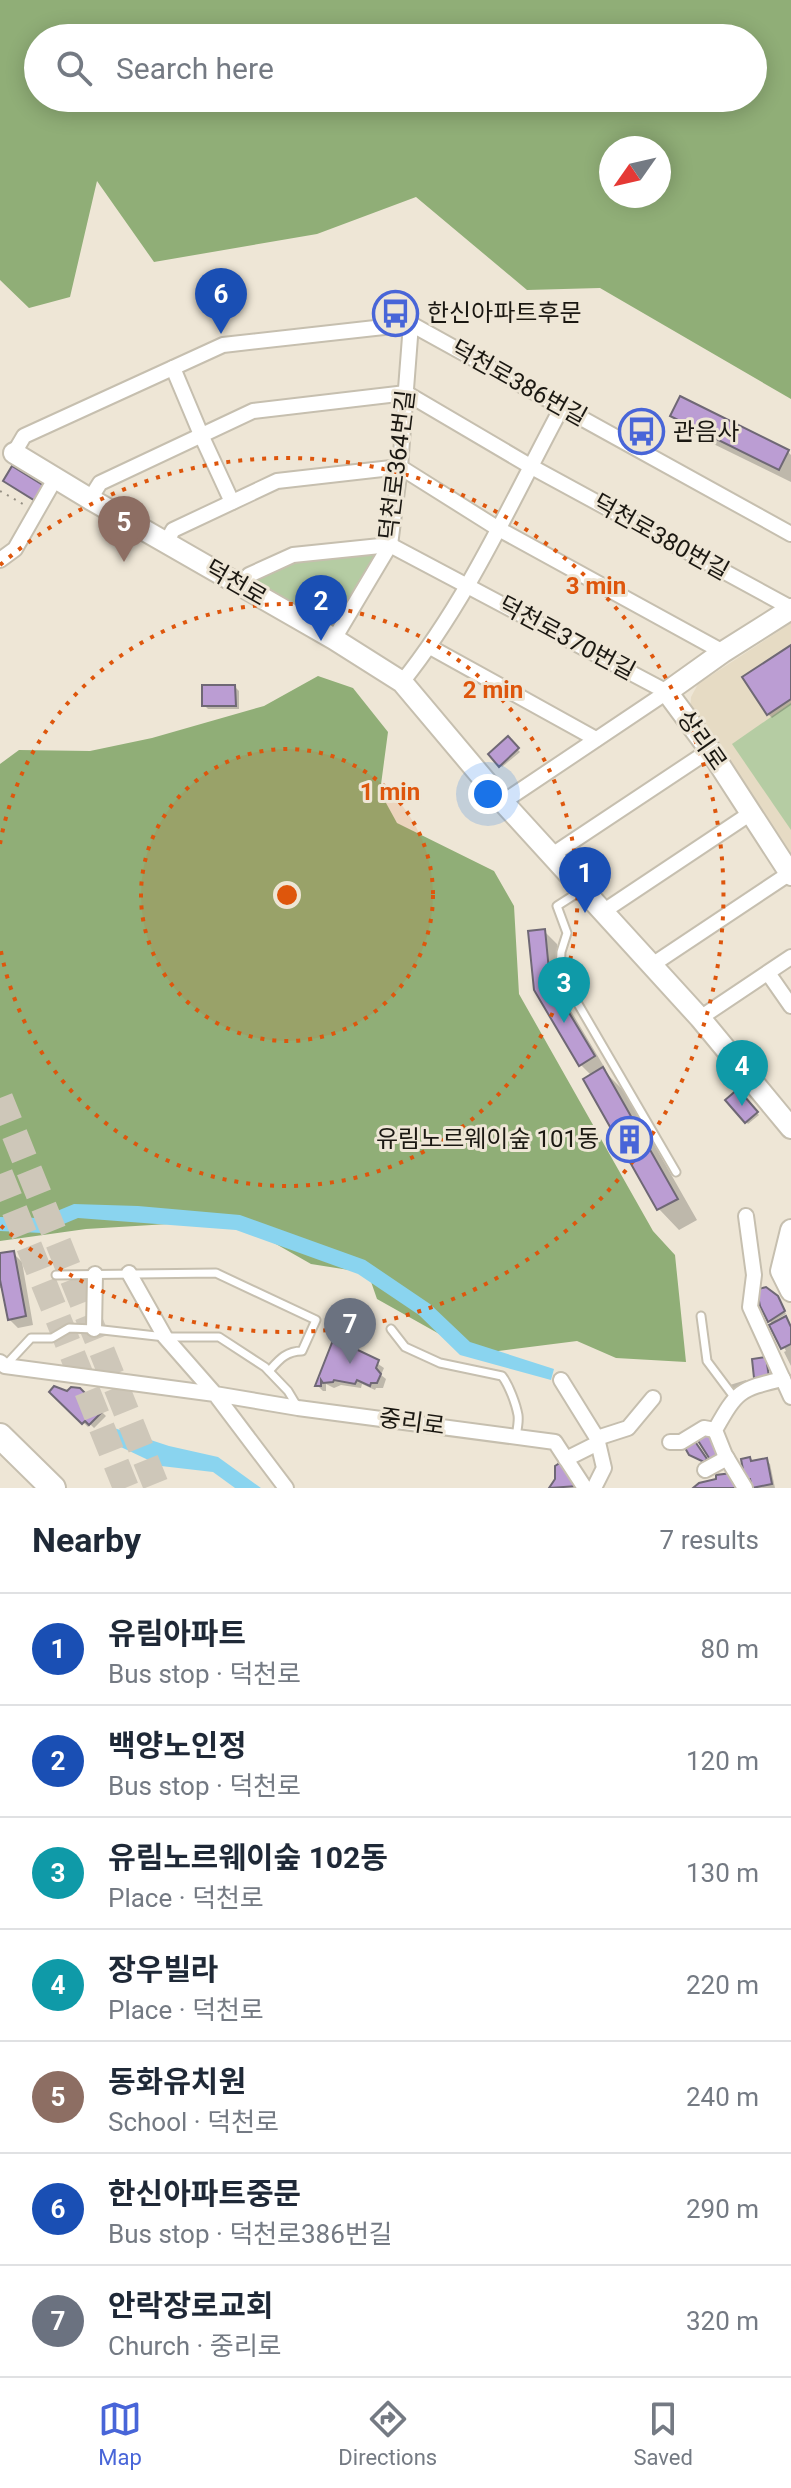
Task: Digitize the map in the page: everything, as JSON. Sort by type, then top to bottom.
[{"type":"main road","name":"덕천로","points":[[14,453],[334,639],[402,682],[503,802],[700,1018],[791,1128]]},
{"type":"main road","name":"상리로","points":[[790,874],[710,750],[667,692],[791,609]]},
{"type":"main road","points":[[791,1230],[781,1271],[791,1291]]},
{"type":"main road","points":[[0,1436],[53,1488]]},
{"type":"street","points":[[14,453],[24,436],[223,345],[411,324]]},
{"type":"street","name":"덕천로364번길","points":[[334,639],[390,545],[400,467],[411,324]]},
{"type":"street","name":"덕천로386번길","points":[[411,324],[791,534]]},
{"type":"street","points":[[173,368],[232,502]]},
{"type":"street","points":[[90,499],[100,483],[253,411],[406,393]]},
{"type":"street","name":"덕천로380번길","points":[[406,393],[530,466],[791,609]]},
{"type":"street","points":[[402,682],[430,647],[467,585],[562,407]]},
{"type":"street","points":[[166,543],[173,530],[277,481],[400,467],[497,528],[723,652]]},
{"type":"street","points":[[0,560],[15,549],[55,479]]},
{"type":"street","points":[[241,586],[249,575],[293,555],[390,545]]},
{"type":"street","name":"덕천로370번길","points":[[390,545],[667,692]]},
{"type":"street","points":[[430,647],[596,739]]},
{"type":"street","points":[[503,802],[667,692]]},
{"type":"street","points":[[552,855],[710,750]]},
{"type":"street","points":[[604,911],[751,813]]},
{"type":"street","points":[[652,965],[790,874]]},
{"type":"street","points":[[700,1018],[791,957]]},
{"type":"street","points":[[768,973],[791,1006]]},
{"type":"street","points":[[746,1216],[754,1275],[750,1307],[791,1397]]},
{"type":"street","points":[[129,1273],[165,1337],[215,1394],[286,1488]]},
{"type":"street","points":[[94,1329],[95,1274]]},
{"type":"street","name":"중리로","points":[[2,1365],[555,1442],[585,1488]]},
{"type":"street","points":[[715,1430],[734,1397],[754,1386],[783,1379]]},
{"type":"street","points":[[561,1380],[597,1440],[604,1468],[594,1488]]},
{"type":"street","points":[[566,1459],[597,1440],[628,1428],[653,1398]]},
{"type":"street","points":[[670,1442],[681,1442],[704,1428],[715,1430]]},
{"type":"street","points":[[715,1430],[745,1488]]},
{"type":"street","points":[[705,1470],[727,1458]]},
{"type":"lane","points":[[583,889],[557,906],[567,933],[561,952],[560,973],[676,1172]]},
{"type":"lane","points":[[56,1275],[216,1273],[316,1320],[302,1351],[283,1356],[269,1371]]},
{"type":"lane","points":[[701,1316],[707,1361],[734,1397]]},
{"type":"lane","points":[[2,1365],[31,1338],[52,1338],[69,1328],[165,1337],[219,1337],[269,1371],[288,1391],[298,1408]]},
{"type":"lane","points":[[391,1329],[405,1347],[440,1363],[502,1376],[510,1387],[519,1416],[516,1436]]},
{"type":"path","points":[[0,491],[35,511]]},
{"type":"shaded area","points":[[791,623],[791,862],[690,712],[691,697],[698,684]]},
{"type":"green space","points":[[0,0],[791,0],[791,399],[600,288],[527,290],[416,197],[317,234],[154,262],[97,181],[70,297],[29,308],[0,280]]},
{"type":"green space","points":[[384,548],[332,634],[246,585],[294,556]]},
{"type":"green space","points":[[318,676],[353,688],[388,732],[380,792],[397,823],[494,871],[514,906],[519,994],[653,1231],[675,1255],[686,1362],[616,1358],[577,1341],[475,1354],[377,1299],[368,1273],[311,1264],[234,1220],[86,1229],[0,1241],[0,764],[19,750],[90,751],[152,738],[264,706]]},
{"type":"green space","points":[[791,703],[791,830],[732,744]]},
{"type":"water","points":[[74,1204],[240,1215],[365,1260],[430,1304],[470,1342],[554,1369],[551,1380],[460,1355],[419,1315],[358,1274],[236,1230],[78,1218],[42,1233],[0,1231],[0,1217],[40,1218]]},
{"type":"water","points":[[111,1427],[169,1446],[218,1457],[261,1488],[235,1488],[213,1472],[161,1466],[106,1440]]},
{"type":"building","points":[[680,396],[789,450],[779,470],[670,416]]},
{"type":"building","points":[[12,466],[46,487],[37,502],[3,481]]},
{"type":"building","points":[[791,645],[791,699],[767,715],[742,677]]},
{"type":"building","points":[[202,685],[235,685],[236,706],[202,706]]},
{"type":"building","points":[[508,736],[519,748],[499,767],[488,754]]},
{"type":"building","points":[[545,929],[550,981],[595,1056],[579,1066],[534,990],[528,931]]},
{"type":"building","name":"유림노르웨이숲 101동","points":[[603,1067],[678,1199],[657,1210],[583,1079]]},
{"type":"building","points":[[738,1089],[758,1112],[745,1123],[725,1100]]},
{"type":"building","points":[[14,1251],[26,1316],[8,1320],[0,1280],[0,1253]]},
{"type":"building","points":[[766,1287],[778,1296],[785,1311],[768,1322],[758,1296],[759,1289]]},
{"type":"building","points":[[786,1316],[791,1327],[791,1344],[781,1349],[769,1325]]},
{"type":"building","points":[[335,1335],[345,1339],[343,1343],[379,1360],[376,1368],[381,1374],[377,1383],[370,1386],[357,1380],[355,1384],[334,1380],[323,1383],[321,1380],[321,1386],[315,1386]]},
{"type":"building","points":[[766,1357],[769,1377],[754,1378],[752,1359]]},
{"type":"building","points":[[54,1386],[67,1391],[71,1387],[80,1388],[103,1411],[89,1425],[85,1421],[82,1424],[49,1392]]},
{"type":"building","points":[[709,1432],[720,1456],[711,1461],[697,1439]]},
{"type":"building","points":[[694,1440],[707,1459],[704,1462],[689,1455],[684,1446]]},
{"type":"building","points":[[750,1457],[751,1461],[767,1458],[772,1484],[752,1488],[750,1479],[744,1475],[741,1459]]},
{"type":"building","points":[[563,1461],[578,1486],[549,1488],[555,1479],[555,1466]]},
{"type":"building","points":[[732,1473],[741,1488],[693,1488],[699,1483],[716,1479],[716,1475]]},
{"type":"tunnel","points":[[0,1098],[157,1488]]},
{"type":"tunnel","points":[[0,1174],[126,1488]]},
{"type":"place","name":"한신아파트후문","points":[[396,313]]},
{"type":"place","name":"한신아파트중문","points":[[221,334]]},
{"type":"place","name":"관음사","points":[[642,432]]},
{"type":"place","name":"동화유치원","points":[[124,562]]},
{"type":"place","name":"백양노인정","points":[[321,641]]},
{"type":"place","name":"유림아파트","points":[[585,913]]},
{"type":"place","name":"유림노르웨이숲 102동","points":[[564,1023]]},
{"type":"place","name":"장우빌라","points":[[742,1106]]},
{"type":"place","name":"유림노르웨이숲 101동","points":[[630,1139]]},
{"type":"place","name":"안락장로교회","points":[[350,1364]]}]
